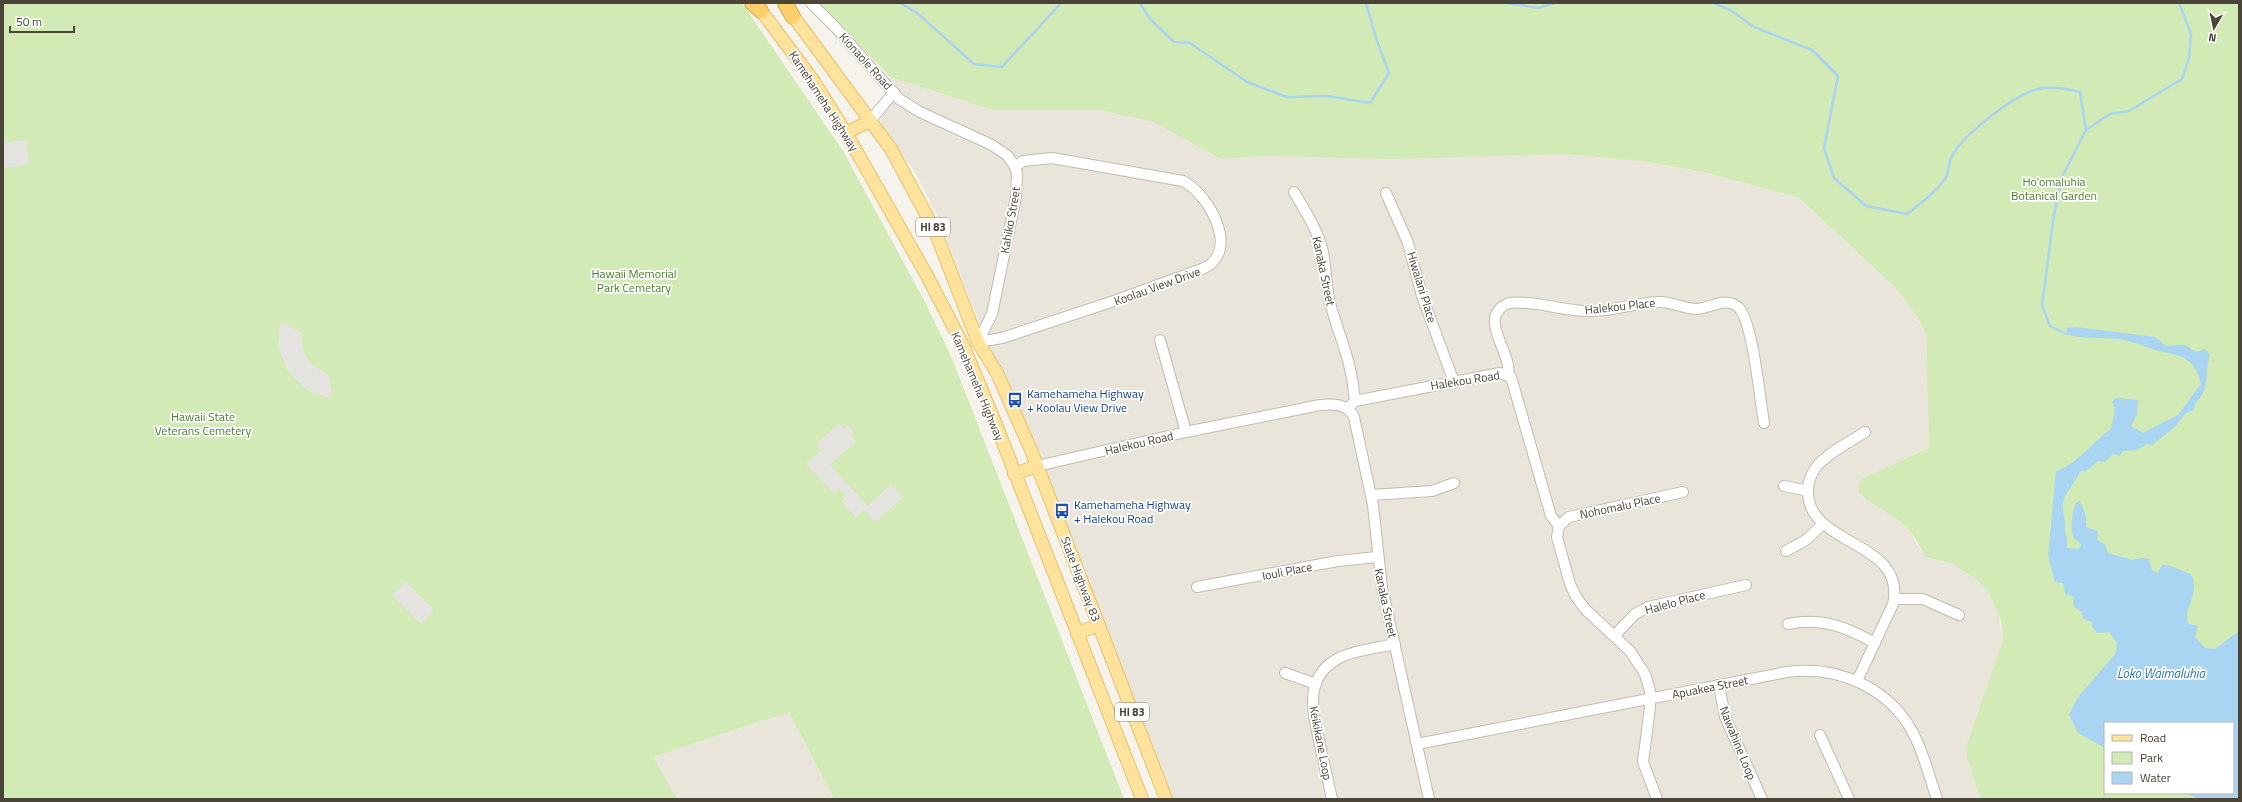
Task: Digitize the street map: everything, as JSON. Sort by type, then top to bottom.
[{"type":"highway","points":[[784,3],[793,17]]},
{"type":"main road","name":"Kamehameha Highway","points":[[756,6],[813,80],[846,133],[925,272],[963,345],[1142,799]]},
{"type":"main road","name":"Kamehameha Highway","points":[[793,17],[891,149],[935,231],[978,342]]},
{"type":"main road","points":[[846,133],[870,121]]},
{"type":"main road","points":[[963,345],[978,342]]},
{"type":"main road","name":"State Highway 83","points":[[978,342],[997,373],[1037,466],[1166,799]]},
{"type":"main road","points":[[1014,474],[1037,466]]},
{"type":"main road","points":[[1077,633],[1099,625]]},
{"type":"street","name":"Kionaole Road","points":[[811,3],[894,92],[870,121]]},
{"type":"street","points":[[894,92],[899,99],[913,108],[992,145],[1008,156],[1015,167]]},
{"type":"street","name":"Koolau View Drive","points":[[978,342],[1002,338],[1114,301],[1202,269],[1215,260],[1221,246],[1219,232],[1205,199],[1196,188],[1183,180],[1052,158],[1023,161],[1015,167]]},
{"type":"street","name":"Kahiko Street","points":[[978,342],[992,314],[1016,197],[1018,173],[1015,167]]},
{"type":"street","name":"Kanaka Street","points":[[1294,192],[1313,224],[1321,244],[1328,293],[1348,357],[1353,378],[1355,401]]},
{"type":"street","name":"Hiwalani Place","points":[[1386,193],[1408,243],[1422,296],[1454,382]]},
{"type":"street","name":"Halekou Place","points":[[1508,375],[1508,360],[1495,329],[1494,320],[1500,308],[1509,303],[1587,312],[1655,302],[1670,302],[1696,309],[1722,302],[1730,303],[1740,310],[1747,326],[1764,423]]},
{"type":"street","points":[[1160,340],[1186,432]]},
{"type":"street","name":"Halekou Road","points":[[1355,401],[1500,373],[1508,375],[1514,383],[1551,516],[1559,526],[1557,537],[1572,590],[1586,610],[1630,651],[1641,666],[1648,682],[1650,698],[1643,762],[1657,799]]},
{"type":"street","points":[[1348,408],[1355,401]]},
{"type":"street","name":"Halekou Road","points":[[1037,466],[1186,432],[1320,405],[1340,405],[1348,408]]},
{"type":"street","name":"Kanaka Street","points":[[1348,408],[1354,417],[1372,495],[1377,557],[1394,644],[1429,799]]},
{"type":"street","points":[[1857,681],[1894,598],[1893,581],[1884,564],[1823,524],[1811,509],[1808,490],[1813,472],[1821,462],[1865,432]]},
{"type":"street","points":[[1372,495],[1432,491],[1454,483]]},
{"type":"street","points":[[1784,486],[1808,490]]},
{"type":"street","name":"Nohomalu Place","points":[[1559,526],[1569,517],[1683,492]]},
{"type":"street","points":[[1786,550],[1806,540],[1823,524]]},
{"type":"street","name":"Iouli Place","points":[[1197,587],[1338,561],[1377,557]]},
{"type":"street","name":"Halelo Place","points":[[1614,636],[1635,614],[1648,607],[1746,585]]},
{"type":"street","points":[[1894,598],[1923,599],[1959,615]]},
{"type":"street","points":[[1788,624],[1809,621],[1831,623],[1875,642]]},
{"type":"street","name":"Keikikane Loop","points":[[1332,799],[1313,713],[1312,697],[1316,684],[1325,669],[1342,657],[1394,644]]},
{"type":"street","name":"Apuakea Street","points":[[1417,744],[1799,670],[1824,671],[1857,681],[1880,694],[1904,719],[1920,748],[1937,799]]},
{"type":"street","points":[[1285,673],[1316,684]]},
{"type":"street","name":"Nawahine Loop","points":[[1719,685],[1725,717],[1762,799]]},
{"type":"street","points":[[1820,736],[1849,799]]},
{"type":"shaded area","points":[[890,77],[992,110],[1100,110],[1153,122],[1221,159],[1265,156],[1559,154],[1589,156],[1647,162],[1704,172],[1799,198],[1898,290],[1913,309],[1926,337],[1929,448],[1861,479],[1858,488],[1862,497],[1893,515],[1909,530],[1925,557],[1953,564],[1977,580],[1990,595],[1998,612],[2003,640],[1966,746],[1967,757],[1980,799],[1166,799],[937,215],[915,172],[880,127]]},
{"type":"shaded area","points":[[26,140],[29,164],[3,168],[3,143]]},
{"type":"shaded area","points":[[280,321],[301,332],[303,349],[307,359],[315,367],[329,375],[332,399],[307,390],[288,372],[278,347]]},
{"type":"shaded area","points":[[839,423],[844,429],[848,425],[854,432],[851,436],[856,441],[830,465],[868,506],[891,484],[903,497],[875,523],[864,510],[856,518],[841,501],[846,496],[839,488],[834,493],[806,464],[821,450],[816,444]]},
{"type":"shaded area","points":[[406,582],[434,610],[421,624],[392,595]]},
{"type":"shaded area","points":[[789,712],[834,799],[677,799],[652,757]]},
{"type":"green space","points":[[3,3],[742,3],[843,151],[924,300],[951,356],[1124,799],[834,799],[789,712],[653,757],[677,799],[3,799]]},
{"type":"green space","name":"Ho'omaluhia Botanical Garden","points":[[819,3],[2239,3],[2239,799],[1980,799],[1967,757],[1966,746],[2003,640],[2001,621],[1990,595],[1977,580],[1953,564],[1925,557],[1909,530],[1896,518],[1870,502],[1860,493],[1858,488],[1861,479],[1929,448],[1926,337],[1918,318],[1898,290],[1799,198],[1704,172],[1647,162],[1589,156],[1559,154],[1392,159],[1265,156],[1221,159],[1153,122],[1100,110],[992,110],[890,77]]},
{"type":"water","name":"Loko Waimaluhia","points":[[2075,327],[2155,337],[2166,346],[2185,345],[2196,351],[2205,349],[2210,355],[2205,387],[2200,398],[2195,403],[2194,410],[2186,413],[2175,427],[2152,445],[2147,444],[2137,450],[2123,451],[2120,456],[2113,454],[2105,462],[2098,461],[2086,471],[2080,471],[2064,499],[2063,507],[2067,548],[2079,549],[2081,545],[2074,538],[2072,531],[2075,506],[2076,503],[2080,501],[2086,516],[2086,527],[2098,531],[2097,540],[2105,544],[2108,553],[2132,560],[2143,558],[2149,559],[2152,570],[2158,573],[2162,565],[2166,565],[2191,574],[2194,581],[2194,588],[2187,617],[2188,624],[2198,626],[2195,637],[2205,648],[2215,649],[2239,631],[2239,799],[2199,799],[2187,794],[2234,794],[2234,722],[2104,722],[2104,747],[2078,733],[2069,715],[2078,697],[2116,653],[2117,643],[2109,632],[2097,633],[2092,627],[2092,622],[2083,619],[2082,612],[2074,607],[2073,596],[2065,594],[2063,583],[2055,582],[2048,556],[2056,471],[2077,459],[2111,429],[2115,408],[2112,402],[2116,398],[2138,400],[2137,415],[2131,426],[2143,433],[2178,415],[2201,384],[2191,363],[2181,357],[2123,340],[2072,336],[2066,334],[2067,328]]},
{"type":"waterway","points":[[900,3],[916,12],[974,64],[1002,67],[1061,3]]},
{"type":"waterway","points":[[1140,3],[1149,18],[1174,42],[1190,43],[1247,82],[1287,97],[1327,96],[1370,103],[1389,73],[1377,41],[1366,3]]},
{"type":"waterway","points":[[1507,3],[1538,8],[1555,3]]},
{"type":"waterway","points":[[1714,3],[1730,10],[1754,27],[1812,50],[1838,76],[1824,148],[1834,178],[1866,206],[1907,214],[1928,198],[1941,184],[1946,177],[1951,158],[1965,139],[2003,108],[2016,99],[2038,89],[2054,88],[2080,92],[2086,130],[2061,179],[2054,215],[2042,305],[2050,326],[2066,334]]},
{"type":"waterway","points":[[2086,130],[2110,114],[2129,111],[2182,79],[2189,58],[2191,34],[2179,3]]},
{"type":"place","name":"Kamehameha Highway + Koolau View Drive","points":[[1015,400]]},
{"type":"place","name":"Kamehameha Highway + Halekou Road","points":[[1062,511]]},
{"type":"park label","name":"Hawaii Memorial Park Cemetary","points":[[634,280]]},
{"type":"park label","name":"Hawaii State Veterans Cemetery","points":[[203,423]]}]
